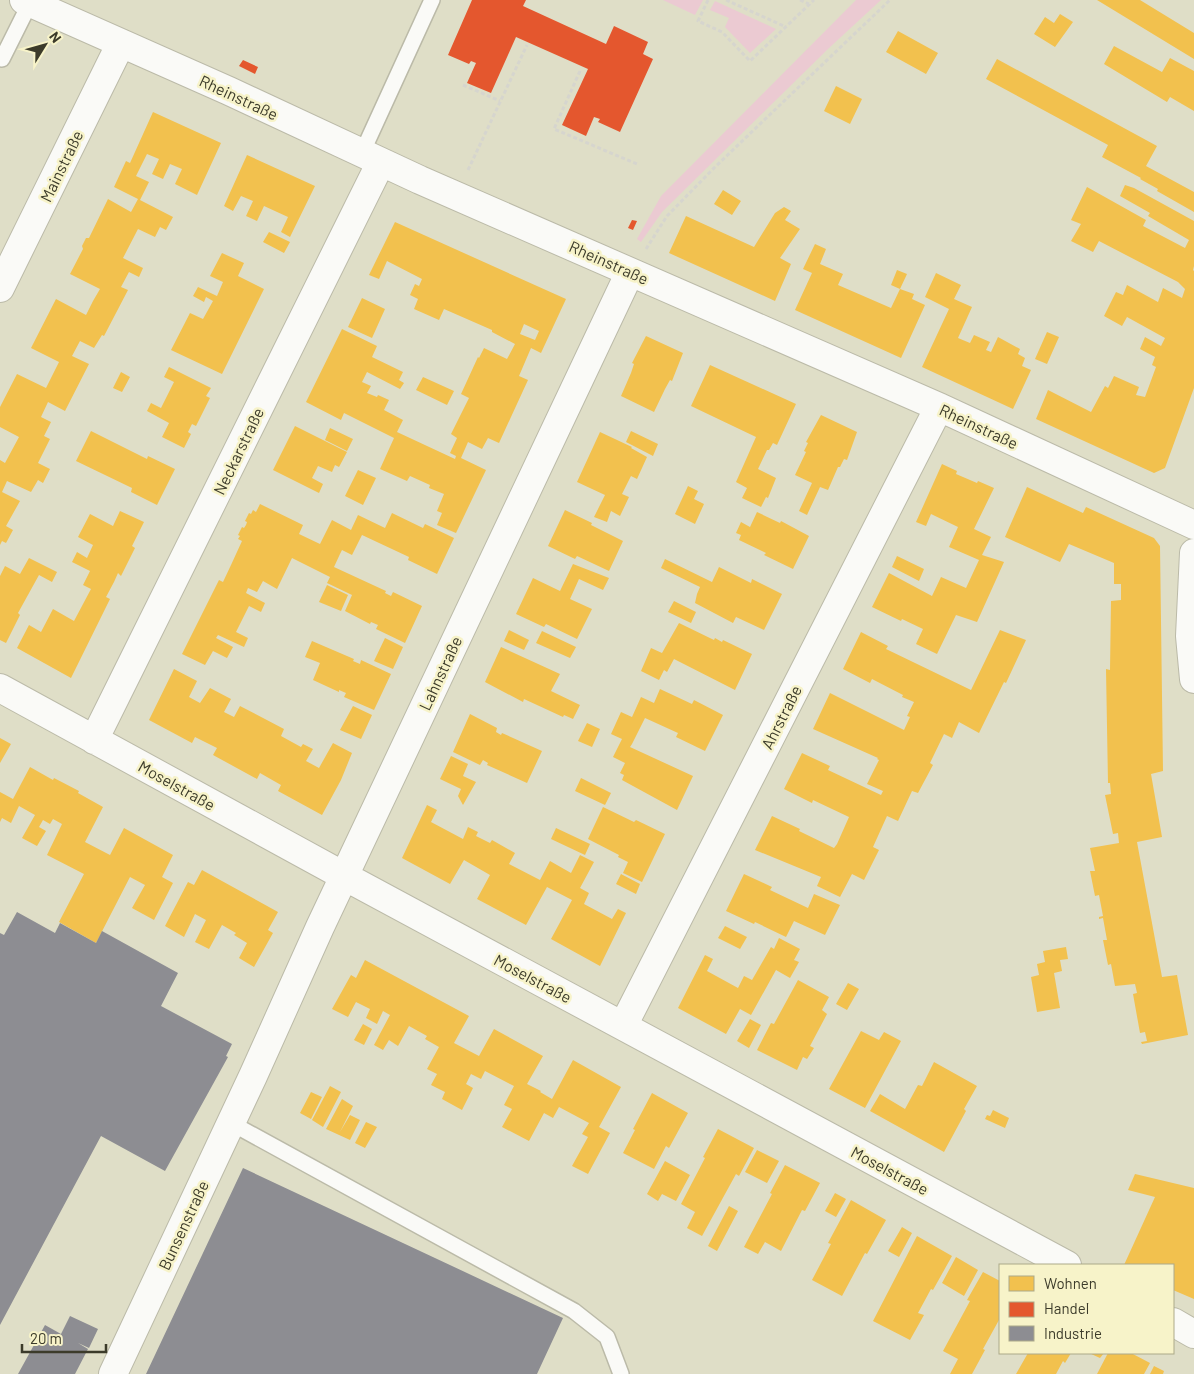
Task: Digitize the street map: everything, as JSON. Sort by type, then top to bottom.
[{"type":"street","name":"Rheinstraße","points":[[27,2],[457,196],[939,408],[1194,525]]},
{"type":"street","name":"Mainstraße","points":[[0,288],[121,44]]},
{"type":"street","name":"Neckarstraße","points":[[94,740],[372,157]]},
{"type":"street","name":"Lahnstraße","points":[[253,1076],[344,876],[630,272]]},
{"type":"street","name":"Ahrstraße","points":[[623,1026],[939,408]]},
{"type":"street","points":[[1194,553],[1190,636],[1194,679]]},
{"type":"street","name":"Moselstraße","points":[[0,688],[344,876],[1065,1264]]},
{"type":"street","name":"Bunsenstraße","points":[[113,1374],[253,1076]]},
{"type":"street","points":[[1174,1323],[1194,1334]]},
{"type":"lane","points":[[372,157],[432,0]]},
{"type":"lane","points":[[0,58],[2,59],[27,2]]},
{"type":"lane","points":[[231,1123],[574,1311],[607,1337],[621,1374]]},
{"type":"path","points":[[708,0],[698,20],[722,32],[750,61],[814,0]]},
{"type":"path","points":[[726,0],[786,27]]},
{"type":"path","points":[[800,0],[809,4]]},
{"type":"path","points":[[630,272],[667,216],[890,0]]},
{"type":"path","points":[[457,196],[526,45]]},
{"type":"path","points":[[580,71],[554,129],[638,164]]},
{"type":"path","points":[[463,85],[500,102]]},
{"type":"shaded area","points":[[663,0],[703,0],[695,15]]},
{"type":"shaded area","points":[[856,0],[881,0],[829,48],[662,212],[641,242],[637,239],[661,196]]},
{"type":"shaded area","points":[[715,1],[776,29],[750,53],[725,27],[729,18],[710,10]]},
{"type":"building: Wohnen","points":[[1097,0],[1140,0],[1194,33],[1194,59]]},
{"type":"building: Wohnen","points":[[1060,14],[1073,22],[1055,47],[1034,34],[1045,17],[1054,23]]},
{"type":"building: Wohnen","points":[[898,31],[938,53],[926,74],[886,52]]},
{"type":"building: Wohnen","points":[[1114,46],[1162,72],[1170,58],[1194,71],[1194,111],[1170,97],[1167,102],[1104,64]]},
{"type":"building: Wohnen","points":[[997,59],[1157,146],[1146,166],[1194,192],[1194,212],[1157,191],[1158,189],[1141,178],[1102,157],[1108,145],[986,79]]},
{"type":"building: Wohnen","points":[[836,86],[862,99],[850,124],[824,111]]},
{"type":"building: Wohnen","points":[[153,112],[221,143],[197,195],[175,184],[182,169],[170,164],[163,179],[152,174],[159,159],[147,154],[136,176],[149,182],[140,200],[173,217],[166,230],[160,227],[155,237],[138,229],[123,258],[143,268],[139,277],[129,272],[121,287],[128,290],[104,336],[102,335],[94,348],[80,341],[72,356],[89,364],[65,411],[48,402],[41,417],[51,422],[44,436],[50,439],[38,463],[50,469],[43,483],[38,480],[31,492],[7,481],[2,492],[20,501],[6,526],[13,530],[6,543],[2,541],[0,545],[0,460],[5,463],[19,437],[0,427],[0,407],[17,374],[46,388],[59,362],[31,348],[56,299],[86,315],[100,289],[70,274],[83,249],[82,246],[86,238],[89,238],[108,199],[131,212],[138,199],[114,187],[126,161],[130,163]]},
{"type":"building: Wohnen","points":[[247,155],[315,186],[290,237],[281,232],[288,217],[264,206],[257,221],[246,216],[253,201],[241,196],[233,211],[224,206]]},
{"type":"building: Wohnen","points":[[1125,185],[1134,188],[1194,221],[1194,388],[1165,468],[1154,473],[1036,419],[1048,390],[1091,412],[1105,386],[1108,388],[1114,376],[1139,387],[1136,395],[1145,397],[1156,367],[1152,365],[1155,357],[1140,349],[1145,337],[1161,346],[1165,338],[1127,317],[1122,326],[1104,316],[1116,292],[1123,295],[1127,285],[1158,302],[1163,288],[1182,298],[1185,289],[1178,282],[1099,241],[1093,252],[1071,241],[1081,224],[1071,220],[1087,187],[1146,220],[1143,226],[1185,248],[1189,240],[1148,216],[1150,213],[1120,196]]},
{"type":"building: Wohnen","points":[[723,190],[741,201],[732,215],[714,204]]},
{"type":"building: Wohnen","points":[[784,207],[791,211],[785,220],[800,229],[780,258],[791,264],[775,301],[669,253],[686,216],[754,247],[775,213]]},
{"type":"building: Wohnen","points":[[395,222],[566,299],[541,353],[531,348],[519,376],[528,380],[499,443],[488,438],[482,449],[468,442],[461,458],[486,470],[456,533],[437,525],[442,513],[437,511],[444,494],[429,488],[430,485],[410,476],[407,481],[380,469],[394,438],[344,413],[341,420],[306,402],[342,329],[377,346],[372,357],[403,372],[399,380],[404,383],[400,389],[367,372],[362,382],[371,386],[367,393],[389,400],[384,410],[403,420],[397,432],[455,459],[456,456],[450,453],[457,438],[451,434],[469,398],[461,394],[478,357],[484,348],[507,359],[515,344],[492,332],[492,330],[444,309],[439,320],[414,309],[418,299],[410,295],[415,284],[419,286],[422,279],[387,261],[379,279],[369,275]],"holes":[[[524,324],[539,331],[535,340],[520,334]]]},
{"type":"building: Wohnen","points":[[269,232],[290,242],[284,253],[263,242]]},
{"type":"building: Wohnen","points":[[815,244],[826,249],[820,264],[843,274],[838,285],[891,308],[900,289],[914,294],[912,299],[925,305],[901,358],[795,310],[812,273],[803,269]]},
{"type":"building: Wohnen","points":[[222,253],[244,263],[238,276],[264,289],[222,374],[171,350],[190,313],[203,319],[213,301],[206,297],[204,302],[193,296],[198,287],[217,296],[223,282],[210,276]]},
{"type":"building: Wohnen","points":[[897,270],[907,274],[900,289],[891,285]]},
{"type":"building: Wohnen","points":[[936,273],[961,285],[954,299],[972,307],[958,338],[970,343],[974,335],[990,342],[986,350],[991,352],[998,337],[1020,349],[1018,354],[1025,358],[1022,366],[1031,370],[1013,409],[922,367],[949,309],[925,297]]},
{"type":"building: Wohnen","points":[[362,298],[385,309],[372,338],[348,327]]},
{"type":"building: Wohnen","points":[[1047,332],[1059,337],[1047,364],[1035,359]]},
{"type":"building: Wohnen","points":[[646,336],[683,353],[672,381],[670,380],[654,412],[621,396],[634,364],[632,363]]},
{"type":"building: Wohnen","points":[[710,365],[796,404],[777,445],[773,443],[769,450],[767,450],[758,469],[776,478],[768,498],[766,497],[761,507],[742,498],[747,488],[736,482],[756,437],[691,406]]},
{"type":"building: Wohnen","points":[[169,367],[211,388],[206,396],[210,398],[196,426],[192,424],[188,432],[191,434],[184,448],[162,437],[169,423],[147,411],[151,403],[161,408],[174,382],[164,377]]},
{"type":"building: Wohnen","points":[[121,372],[130,377],[122,392],[113,388]]},
{"type":"building: Wohnen","points":[[423,377],[454,391],[447,405],[416,390]]},
{"type":"building: Wohnen","points":[[821,415],[857,432],[847,460],[844,459],[840,467],[838,467],[828,490],[820,487],[807,515],[799,511],[812,483],[795,475],[806,452],[804,451],[808,443],[806,442]]},
{"type":"building: Wohnen","points":[[295,426],[347,452],[339,467],[335,465],[332,472],[318,466],[312,478],[323,484],[319,493],[273,470]]},
{"type":"building: Wohnen","points":[[330,428],[353,439],[347,451],[325,440]]},
{"type":"building: Wohnen","points":[[91,431],[147,459],[148,456],[175,469],[157,505],[131,492],[132,488],[76,461]]},
{"type":"building: Wohnen","points":[[631,431],[658,444],[653,456],[626,442]]},
{"type":"building: Wohnen","points":[[600,432],[632,447],[647,457],[637,479],[631,476],[622,494],[629,497],[620,516],[611,511],[607,522],[594,517],[605,495],[577,482]]},
{"type":"building: Wohnen","points":[[942,464],[957,471],[956,474],[994,488],[974,529],[991,537],[982,555],[1004,562],[977,622],[956,615],[937,654],[916,644],[923,629],[872,607],[889,573],[932,596],[941,577],[966,588],[979,560],[949,547],[958,527],[931,514],[926,526],[916,522]]},
{"type":"building: Wohnen","points":[[358,470],[376,478],[363,505],[345,496]]},
{"type":"building: Wohnen","points":[[688,486],[698,491],[694,499],[704,504],[695,524],[675,514]]},
{"type":"building: Wohnen","points":[[1027,487],[1083,513],[1086,507],[1154,538],[1160,546],[1163,771],[1151,774],[1162,837],[1137,842],[1162,977],[1177,975],[1188,1035],[1142,1044],[1141,1042],[1147,1041],[1145,1032],[1140,1033],[1133,994],[1137,993],[1135,984],[1115,986],[1111,964],[1108,965],[1103,940],[1107,940],[1103,918],[1099,919],[1099,917],[1103,916],[1099,895],[1095,896],[1090,871],[1095,871],[1090,848],[1119,843],[1118,833],[1113,834],[1105,795],[1111,794],[1110,783],[1108,783],[1106,669],[1110,670],[1111,601],[1121,600],[1121,584],[1114,584],[1114,563],[1069,544],[1060,562],[1005,537]]},
{"type":"building: Wohnen","points":[[260,504],[303,525],[299,534],[320,544],[332,520],[351,530],[358,515],[385,528],[392,513],[423,528],[425,524],[454,538],[437,574],[408,560],[409,557],[362,535],[352,555],[342,550],[340,554],[334,567],[386,591],[385,593],[391,596],[393,592],[422,606],[405,643],[376,629],[378,625],[371,622],[370,624],[345,611],[352,595],[327,583],[330,577],[292,558],[277,589],[263,581],[257,592],[248,588],[246,593],[265,603],[261,612],[249,606],[236,632],[248,638],[244,647],[218,635],[216,638],[233,647],[227,658],[213,651],[205,665],[182,654],[219,580],[223,582],[242,541],[238,539],[240,536],[238,535],[242,527],[244,528],[246,525],[247,522],[245,521],[249,513],[251,514],[253,510],[256,512]]},
{"type":"building: Wohnen","points":[[565,510],[623,541],[609,571],[577,556],[575,559],[548,546]]},
{"type":"building: Wohnen","points":[[120,511],[144,522],[132,546],[135,548],[121,576],[118,573],[106,597],[110,599],[71,678],[17,648],[29,625],[41,632],[53,609],[74,621],[91,589],[83,585],[90,571],[72,562],[77,552],[87,558],[93,545],[78,537],[90,514],[113,526]]},
{"type":"building: Wohnen","points":[[757,512],[780,523],[781,521],[809,536],[793,569],[739,540],[741,535],[736,533],[741,522],[750,527]]},
{"type":"building: Wohnen","points":[[897,556],[924,569],[919,581],[892,567]]},
{"type":"building: Wohnen","points":[[29,558],[57,572],[52,582],[39,575],[18,613],[20,615],[6,643],[0,640],[0,576],[5,566],[20,574]]},
{"type":"building: Wohnen","points":[[665,559],[712,582],[719,567],[751,583],[752,579],[782,594],[764,630],[736,617],[733,623],[695,603],[700,587],[661,568]]},
{"type":"building: Wohnen","points":[[573,564],[609,578],[603,590],[579,579],[570,599],[592,609],[577,639],[546,624],[544,627],[516,614],[533,578],[560,591]]},
{"type":"building: Wohnen","points":[[327,585],[348,595],[341,611],[319,602]]},
{"type":"building: Wohnen","points":[[674,601],[696,612],[691,623],[668,612]]},
{"type":"building: Wohnen","points":[[679,623],[714,640],[715,638],[722,642],[723,640],[752,654],[735,690],[674,659],[667,672],[664,670],[659,680],[641,671],[651,648],[662,653]]},
{"type":"building: Wohnen","points":[[509,630],[529,640],[524,650],[504,641]]},
{"type":"building: Wohnen","points":[[1000,630],[1026,640],[1006,683],[1004,682],[979,733],[959,722],[952,738],[944,734],[930,763],[933,765],[918,793],[912,791],[898,821],[887,816],[873,847],[879,850],[864,880],[852,874],[840,897],[817,886],[821,877],[755,850],[772,816],[834,848],[837,844],[849,817],[813,800],[812,803],[784,789],[802,753],[830,766],[828,770],[881,795],[883,791],[867,784],[879,760],[878,758],[813,729],[830,693],[904,730],[910,717],[907,716],[914,702],[872,679],[870,683],[843,669],[861,632],[888,646],[886,649],[971,690]]},
{"type":"building: Wohnen","points":[[542,631],[576,647],[570,658],[536,643]]},
{"type":"building: Wohnen","points":[[385,638],[403,647],[393,669],[374,661]]},
{"type":"building: Wohnen","points":[[312,641],[354,659],[353,661],[360,664],[361,660],[391,674],[374,710],[344,697],[346,693],[339,690],[339,692],[313,680],[320,663],[305,657]]},
{"type":"building: Wohnen","points":[[501,647],[560,674],[551,691],[580,705],[573,719],[564,715],[563,717],[524,699],[523,702],[485,682]]},
{"type":"building: Wohnen","points":[[174,669],[197,681],[189,697],[200,703],[210,688],[231,699],[224,712],[234,717],[240,706],[284,729],[281,736],[301,747],[303,744],[313,749],[306,761],[319,768],[333,743],[352,753],[341,780],[322,815],[278,791],[281,785],[260,773],[257,779],[213,755],[217,748],[195,737],[192,743],[149,720]]},
{"type":"building: Wohnen","points":[[660,689],[692,704],[694,700],[723,715],[705,751],[676,737],[678,733],[645,718],[630,747],[693,776],[677,810],[622,780],[624,775],[620,773],[625,763],[613,757],[622,739],[611,734],[621,712],[632,717],[641,697],[654,703]]},
{"type":"building: Wohnen","points":[[353,706],[372,715],[361,739],[340,730]]},
{"type":"building: Wohnen","points":[[470,714],[497,728],[496,732],[501,735],[502,733],[542,751],[527,783],[487,765],[488,763],[483,760],[480,765],[453,752]]},
{"type":"building: Wohnen","points":[[587,723],[600,729],[592,747],[578,741]]},
{"type":"building: Wohnen","points":[[0,738],[11,744],[0,763]]},
{"type":"building: Wohnen","points":[[451,756],[468,764],[463,776],[476,782],[463,805],[458,796],[461,789],[440,779]]},
{"type":"building: Wohnen","points":[[30,767],[53,780],[54,778],[79,791],[78,793],[103,807],[85,842],[110,855],[124,828],[173,855],[162,877],[173,883],[154,920],[132,908],[145,885],[130,877],[96,943],[59,922],[84,874],[47,855],[62,824],[53,819],[50,824],[43,820],[39,827],[46,831],[37,846],[22,838],[35,815],[19,806],[11,823],[2,818],[0,822],[0,792],[13,799]]},
{"type":"building: Wohnen","points":[[581,778],[611,793],[605,805],[575,791]]},
{"type":"building: Wohnen","points":[[427,805],[437,810],[431,822],[463,839],[468,827],[478,832],[476,836],[490,843],[492,840],[515,853],[509,864],[540,880],[550,861],[571,873],[580,855],[594,862],[580,888],[589,893],[584,904],[612,919],[618,909],[626,913],[600,966],[551,939],[572,900],[547,887],[526,925],[477,899],[490,875],[464,860],[450,884],[402,858]]},
{"type":"building: Wohnen","points":[[603,807],[665,834],[642,882],[623,873],[628,862],[618,857],[619,855],[588,839]]},
{"type":"building: Wohnen","points":[[556,828],[590,844],[585,855],[551,839]]},
{"type":"building: Wohnen","points":[[202,870],[278,912],[268,930],[273,933],[254,967],[239,958],[247,943],[234,935],[236,933],[222,925],[209,949],[195,942],[206,920],[195,914],[184,937],[165,926],[188,882],[194,885]]},
{"type":"building: Wohnen","points":[[621,874],[640,884],[636,894],[616,884]]},
{"type":"building: Wohnen","points":[[744,874],[772,887],[770,890],[808,908],[814,894],[840,905],[825,935],[794,921],[786,937],[726,911]]},
{"type":"building: Wohnen","points":[[725,926],[747,937],[740,949],[718,938]]},
{"type":"building: Wohnen","points":[[779,938],[800,949],[794,960],[799,962],[790,978],[776,970],[751,1015],[740,1009],[726,1034],[678,1008],[705,955],[713,959],[707,971],[738,988],[744,976],[752,980],[771,947],[774,949]]},
{"type":"building: Wohnen","points":[[1066,947],[1068,959],[1060,960],[1062,971],[1054,973],[1060,1008],[1037,1012],[1031,977],[1039,975],[1037,964],[1045,962],[1043,951]]},
{"type":"building: Wohnen","points":[[365,960],[469,1016],[454,1043],[479,1056],[494,1029],[543,1056],[527,1084],[552,1099],[573,1060],[621,1087],[599,1127],[610,1133],[588,1174],[572,1166],[588,1137],[582,1134],[589,1123],[559,1107],[553,1118],[544,1113],[529,1141],[502,1127],[512,1109],[504,1105],[514,1086],[485,1071],[481,1079],[471,1074],[466,1084],[473,1088],[462,1110],[442,1099],[445,1092],[431,1085],[437,1074],[427,1069],[439,1047],[425,1039],[427,1036],[409,1026],[398,1046],[389,1040],[383,1050],[374,1045],[390,1015],[383,1011],[377,1024],[366,1018],[370,1009],[356,1002],[348,1017],[332,1009],[351,975],[356,978]]},
{"type":"building: Wohnen","points":[[798,980],[829,997],[822,1010],[827,1014],[810,1046],[814,1048],[807,1059],[803,1057],[797,1070],[757,1050],[771,1023],[774,1024]]},
{"type":"building: Wohnen","points":[[848,983],[859,989],[847,1010],[836,1004]]},
{"type":"building: Wohnen","points":[[750,1019],[761,1025],[749,1048],[737,1041]]},
{"type":"building: Wohnen","points":[[363,1024],[372,1029],[364,1045],[354,1040]]},
{"type":"building: Wohnen","points":[[861,1031],[879,1040],[884,1032],[901,1041],[865,1108],[829,1089]]},
{"type":"building: Wohnen","points":[[934,1062],[977,1086],[944,1152],[870,1111],[880,1094],[905,1109],[918,1085],[922,1086]]},
{"type":"building: Wohnen","points":[[330,1086],[341,1092],[323,1127],[312,1120]]},
{"type":"building: Wohnen","points":[[311,1092],[322,1097],[311,1119],[300,1113]]},
{"type":"building: Wohnen","points":[[652,1093],[688,1113],[669,1148],[666,1146],[654,1169],[623,1153]]},
{"type":"building: Wohnen","points":[[342,1099],[353,1106],[340,1132],[350,1115],[360,1120],[350,1140],[326,1129]]},
{"type":"building: Wohnen","points":[[993,1110],[1009,1118],[1005,1128],[985,1119],[987,1115],[990,1116]]},
{"type":"building: Wohnen","points":[[366,1122],[377,1127],[365,1148],[355,1143]]},
{"type":"building: Wohnen","points":[[718,1129],[754,1148],[739,1176],[736,1174],[702,1236],[687,1228],[695,1212],[681,1204]]},
{"type":"building: Wohnen","points":[[757,1150],[779,1161],[767,1183],[745,1172]]},
{"type":"building: Wohnen","points":[[665,1161],[690,1175],[676,1201],[662,1194],[658,1201],[647,1194]]},
{"type":"building: Wohnen","points":[[785,1165],[820,1183],[805,1211],[802,1210],[781,1251],[765,1242],[758,1254],[744,1247]]},
{"type":"building: Wohnen","points":[[1135,1174],[1194,1188],[1194,1299],[1174,1290],[1174,1264],[1124,1264],[1155,1197],[1128,1190]]},
{"type":"building: Wohnen","points":[[835,1193],[846,1199],[836,1217],[825,1211]]},
{"type":"building: Wohnen","points":[[851,1200],[886,1220],[867,1254],[865,1253],[842,1296],[812,1280],[831,1244],[828,1243]]},
{"type":"building: Wohnen","points":[[729,1206],[738,1211],[717,1251],[708,1246]]},
{"type":"building: Wohnen","points":[[902,1227],[912,1233],[899,1257],[888,1251]]},
{"type":"building: Wohnen","points":[[917,1236],[952,1256],[918,1313],[924,1315],[910,1340],[873,1321]]},
{"type":"building: Wohnen","points":[[956,1257],[978,1270],[964,1296],[942,1283]]},
{"type":"building: Wohnen","points":[[983,1272],[999,1280],[999,1320],[983,1349],[985,1350],[972,1374],[950,1374],[958,1359],[943,1351],[970,1301],[967,1300]]},
{"type":"building: Wohnen","points":[[1027,1354],[1070,1354],[1065,1363],[1063,1361],[1056,1374],[1016,1374]]},
{"type":"building: Wohnen","points":[[1091,1354],[1103,1354],[1100,1358]]},
{"type":"building: Wohnen","points":[[1107,1354],[1133,1354],[1150,1363],[1144,1374],[1097,1374]]},
{"type":"building: Wohnen","points":[[1154,1366],[1164,1371],[1163,1374],[1150,1374]]},
{"type":"building: Handel","points":[[472,0],[526,0],[523,6],[606,44],[614,26],[648,42],[643,54],[653,59],[620,132],[598,122],[600,119],[594,117],[586,136],[562,125],[588,69],[516,37],[491,93],[467,83],[476,63],[471,61],[469,64],[448,55]]},
{"type":"building: Handel","points":[[243,60],[258,67],[255,74],[239,66]]},
{"type":"building: Handel","points":[[632,220],[637,221],[633,230],[628,228]]},
{"type":"building: Industrie","points":[[17,912],[55,933],[60,923],[96,943],[102,931],[178,973],[161,1006],[232,1044],[226,1056],[228,1057],[165,1171],[101,1136],[0,1325],[0,933],[4,935]]},
{"type":"building: Industrie","points":[[243,1168],[563,1318],[537,1374],[146,1374]]},
{"type":"building: Industrie","points":[[70,1316],[98,1329],[89,1348],[78,1343],[88,1349],[75,1374],[18,1374],[45,1325],[61,1334]]}]
